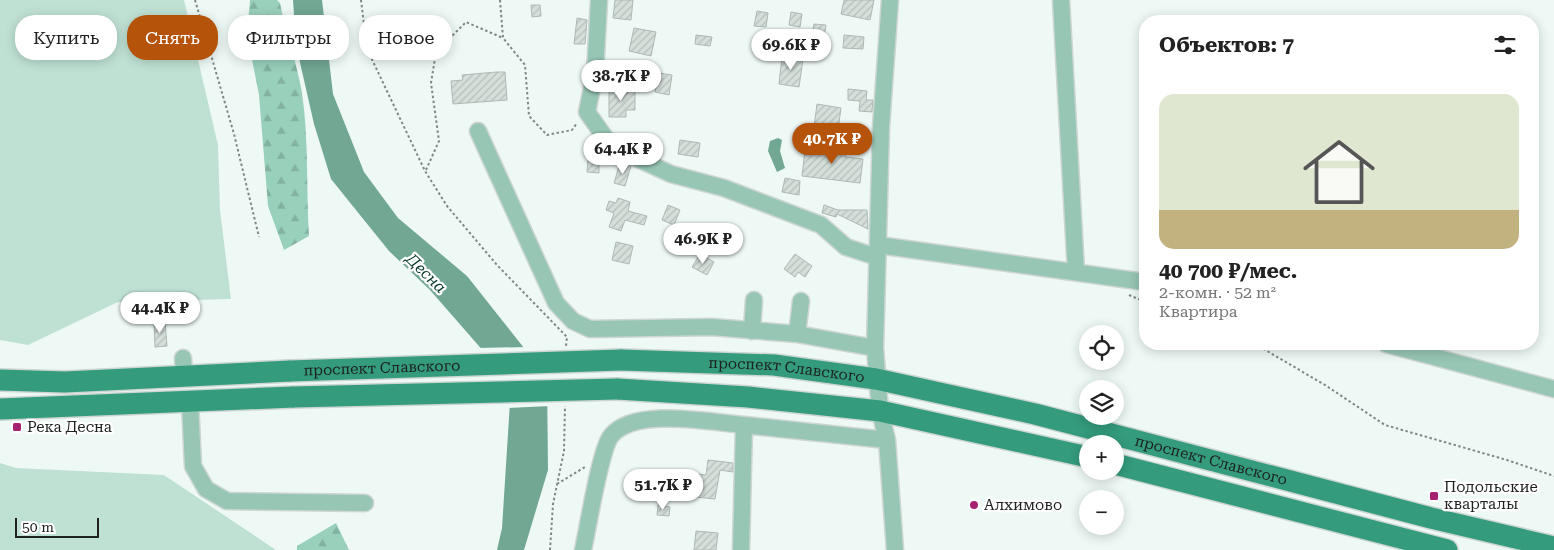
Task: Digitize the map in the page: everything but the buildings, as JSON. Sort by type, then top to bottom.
[{"type":"main road","name":"проспект Славского","points":[[0,380],[65,382],[183,367],[290,371],[621,360],[774,365],[876,379],[1035,414],[1431,518],[1554,547]]},
{"type":"main road","name":"проспект Славского","points":[[0,409],[617,389],[748,397],[880,411],[1079,455]]},
{"type":"main road","name":"проспект Славского","points":[[1124,466],[1447,550]]},
{"type":"street","points":[[599,0],[595,73],[587,112],[609,143],[632,156],[671,174],[724,188],[821,225],[846,247],[1076,272],[1139,281]]},
{"type":"street","points":[[890,0],[880,127],[875,348],[880,411],[887,440],[894,550]]},
{"type":"street","points":[[1061,0],[1076,272]]},
{"type":"street","points":[[478,131],[556,303],[573,321],[590,329],[712,328],[797,334],[875,348]]},
{"type":"street","points":[[752,330],[754,300]]},
{"type":"street","points":[[797,334],[802,301]]},
{"type":"street","points":[[1408,350],[1554,389]]},
{"type":"street","points":[[190,402],[192,466],[206,489],[226,502],[365,502]]},
{"type":"street","points":[[583,550],[603,456],[611,436],[624,426],[645,419],[744,425],[887,440]]},
{"type":"street","points":[[741,550],[744,425]]},
{"type":"path","points":[[195,0],[234,134],[259,237]]},
{"type":"path","points":[[361,0],[367,49],[425,171],[447,206],[497,265],[567,337],[566,347]]},
{"type":"path","points":[[500,0],[503,38]]},
{"type":"path","points":[[425,171],[439,141],[431,83],[436,52],[466,22],[503,38],[525,66],[529,116],[547,134],[572,130],[587,112]]},
{"type":"path","points":[[1265,350],[1325,385],[1385,426],[1507,460],[1554,476]]},
{"type":"path","points":[[550,550],[553,504],[564,451],[565,404]]},
{"type":"path","points":[[557,484],[583,469],[589,463]]},
{"type":"shaded area","points":[[0,0],[184,0],[188,15],[127,15],[127,60],[198,60],[218,145],[220,210],[231,299],[118,302],[28,345],[0,340]]},
{"type":"shaded area","points":[[0,463],[16,468],[164,475],[276,550],[0,550]]},
{"type":"green space","points":[[250,0],[277,0],[280,3],[283,15],[249,15]]},
{"type":"green space","points":[[252,60],[294,60],[302,93],[306,129],[309,236],[284,250],[268,206],[259,95]]},
{"type":"green space","points":[[336,523],[349,550],[297,550],[297,546]]},
{"type":"water","points":[[293,0],[322,0],[324,15],[294,15]]},
{"type":"water","name":"Десна","points":[[299,60],[329,60],[333,94],[364,172],[398,218],[467,276],[547,377],[548,470],[524,550],[497,550],[502,528],[510,402],[485,353],[430,290],[389,251],[331,179],[314,124]]},
{"type":"water","points":[[778,138],[782,140],[780,151],[785,168],[777,172],[768,151],[770,141]]},
{"type":"pier","points":[[527,347],[549,376],[550,406],[507,408],[508,403],[478,348]]},
{"type":"place","name":"Река Десна","points":[[17,427]]},
{"type":"place","name":"Подольские кварталы","points":[[1434,496]]},
{"type":"place","name":"Алхимово","points":[[974,505]]}]
